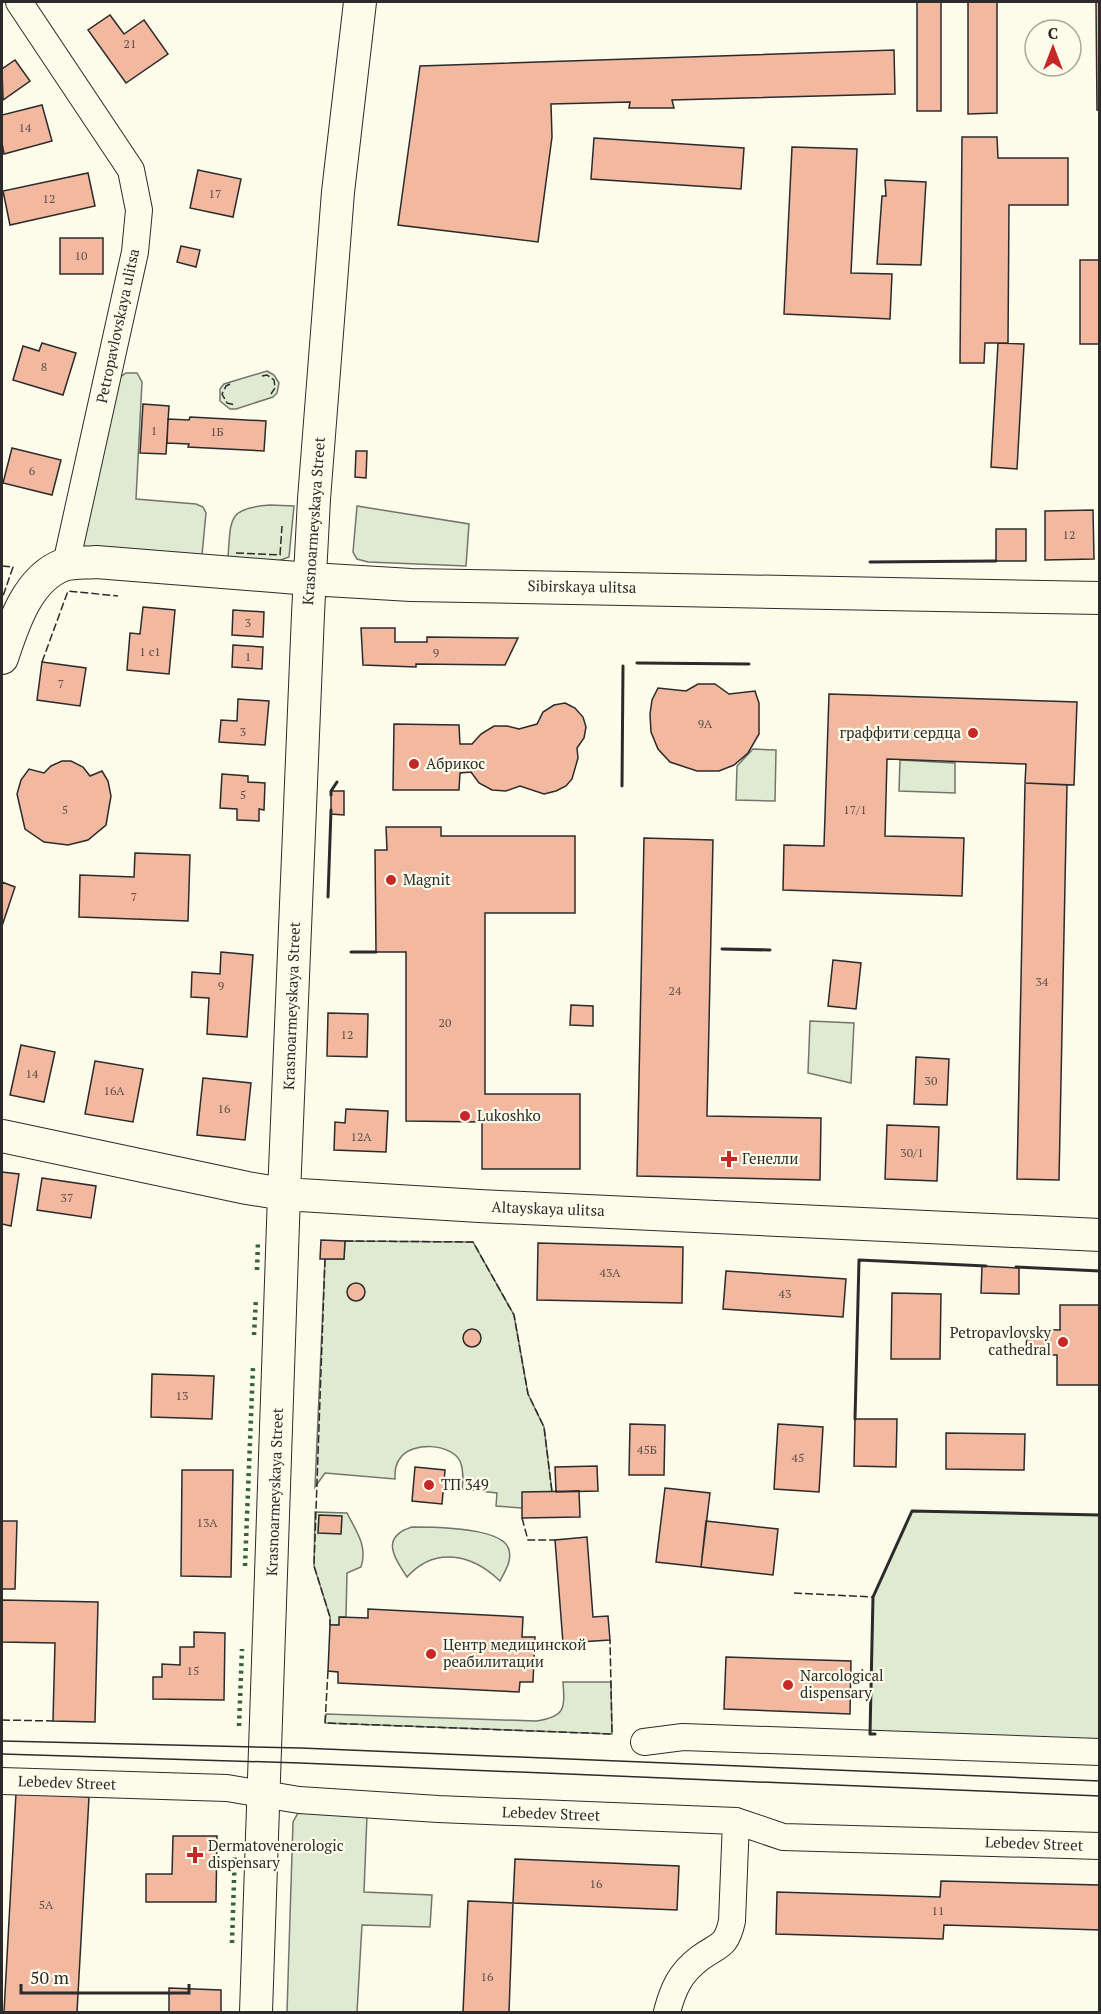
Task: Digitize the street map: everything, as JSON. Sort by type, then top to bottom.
[{"type":"main road","name":"Krasnoarmeyskaya Street","points":[[256,2013],[284,1194],[314,499],[338,192],[360,2]]},
{"type":"main road","name":"Sibirskaya ulitsa","points":[[66,564],[96,562],[310,579],[422,585],[1100,598]]},
{"type":"main road","points":[[2,658],[13,625],[33,589],[47,576],[66,564]]},
{"type":"main road","name":"Altayskaya ulitsa","points":[[2,1136],[284,1194],[479,1206],[1100,1235]]},
{"type":"street","name":"Petropavlovskaya ulitsa","points":[[19,2],[131,170],[139,210],[135,252],[66,564]]},
{"type":"street","points":[[644,1742],[683,1737],[1100,1752]]},
{"type":"street","name":"Lebedev Street","points":[[2,1781],[227,1788],[299,1800],[438,1809],[736,1821],[783,1837],[1100,1846]]},
{"type":"street","points":[[667,2013],[673,1989],[686,1972],[701,1957],[718,1949],[729,1936],[732,1921],[736,1821]]},
{"type":"green space","points":[[267,371],[274,375],[279,383],[277,393],[273,397],[236,409],[230,409],[220,401],[220,389],[224,384]]},
{"type":"green space","points":[[126,373],[137,373],[142,382],[136,499],[196,504],[203,507],[206,513],[202,555],[79,546],[119,378]]},
{"type":"green space","points":[[270,505],[294,506],[289,557],[278,561],[228,557],[231,525],[234,518],[246,509]]},
{"type":"green space","points":[[357,506],[469,524],[466,566],[368,562],[357,559],[353,552]]},
{"type":"green space","points":[[753,749],[776,750],[775,801],[736,800],[737,766]]},
{"type":"green space","points":[[900,760],[955,763],[955,793],[899,791]]},
{"type":"green space","points":[[810,1021],[854,1023],[851,1083],[808,1073]]},
{"type":"green space","points":[[345,1241],[473,1242],[514,1315],[528,1394],[544,1427],[552,1492],[522,1508],[496,1506],[497,1493],[462,1489],[463,1471],[460,1461],[448,1451],[431,1447],[414,1449],[401,1457],[396,1465],[395,1479],[325,1473],[315,1487],[325,1259],[344,1259]]},
{"type":"green space","points":[[912,1511],[1099,1515],[1099,1742],[870,1734],[873,1597]]},
{"type":"green space","points":[[315,1512],[347,1513],[362,1545],[361,1567],[347,1573],[346,1617],[340,1617],[339,1625],[330,1625],[330,1617],[314,1566]]},
{"type":"green space","points":[[412,1527],[466,1530],[494,1537],[504,1542],[509,1550],[508,1566],[500,1581],[478,1565],[466,1560],[454,1557],[441,1558],[418,1567],[407,1577],[394,1555],[393,1542],[402,1531]]},
{"type":"green space","points":[[563,1682],[611,1682],[612,1734],[325,1723],[326,1714],[536,1721],[553,1717],[561,1710],[564,1699]]},
{"type":"green space","points":[[298,1813],[367,1815],[364,1892],[432,1895],[430,1927],[362,1925],[357,2012],[287,2012],[293,1822]]},
{"type":"building","points":[[917,2],[941,2],[941,111],[917,111]]},
{"type":"building","points":[[968,2],[997,2],[997,113],[968,114]]},
{"type":"building","points":[[1096,2],[1100,2],[1100,110],[1097,110]]},
{"type":"building","points":[[110,15],[124,34],[144,20],[168,54],[126,83],[88,30]]},
{"type":"building","points":[[894,50],[895,94],[672,100],[674,108],[629,108],[630,102],[551,104],[552,137],[538,242],[398,225],[420,66]]},
{"type":"building","points":[[15,60],[30,81],[3,100],[2,69]]},
{"type":"building","points":[[42,105],[52,141],[4,154],[2,115]]},
{"type":"building","points":[[962,137],[997,137],[998,158],[1068,158],[1068,205],[1009,205],[1008,343],[985,343],[984,363],[960,363]]},
{"type":"building","points":[[594,138],[744,148],[741,189],[591,179]]},
{"type":"building","points":[[792,147],[857,149],[851,273],[892,274],[890,319],[784,314]]},
{"type":"building","points":[[198,170],[241,179],[233,217],[190,208]]},
{"type":"building","points":[[88,173],[95,206],[10,225],[3,191]]},
{"type":"building","points":[[885,180],[926,182],[921,265],[877,264],[882,196],[886,196]]},
{"type":"building","points":[[60,238],[103,238],[103,274],[60,274]]},
{"type":"building","points":[[181,246],[200,250],[196,267],[177,262]]},
{"type":"building","points":[[1080,260],[1100,260],[1100,344],[1080,344]]},
{"type":"building","points":[[42,343],[76,353],[63,395],[13,380],[23,346],[39,351]]},
{"type":"building","points":[[998,343],[1024,344],[1017,469],[991,467]]},
{"type":"building","points":[[143,404],[169,406],[166,454],[140,453]]},
{"type":"building","points":[[190,417],[266,421],[264,451],[188,447],[189,444],[167,443],[168,419],[189,420]]},
{"type":"building","points":[[12,448],[61,460],[52,495],[3,483]]},
{"type":"building","points":[[356,451],[367,451],[366,478],[355,477]]},
{"type":"building","points":[[1093,510],[1094,559],[1045,560],[1045,511]]},
{"type":"building","points":[[996,529],[1026,529],[1026,561],[996,561]]},
{"type":"building","points":[[143,607],[175,610],[169,674],[127,670],[130,633],[140,634]]},
{"type":"building","points":[[233,610],[264,612],[263,637],[232,635]]},
{"type":"building","points":[[361,628],[395,628],[395,642],[427,642],[427,637],[518,638],[505,665],[416,664],[416,667],[363,665]]},
{"type":"building","points":[[233,645],[263,647],[262,669],[232,667]]},
{"type":"building","points":[[42,662],[86,668],[80,706],[37,700]]},
{"type":"building","points":[[698,684],[715,684],[729,694],[755,691],[759,703],[759,734],[748,753],[734,765],[719,771],[697,771],[670,762],[658,749],[651,732],[652,700],[658,688],[686,691]]},
{"type":"building","points":[[829,694],[1077,702],[1074,785],[1025,783],[1026,764],[887,759],[885,836],[964,838],[962,896],[783,890],[784,845],[824,846]]},
{"type":"building","points":[[238,699],[269,701],[265,745],[219,742],[221,720],[237,721]]},
{"type":"building","points":[[565,703],[575,708],[583,717],[586,727],[584,738],[577,748],[578,758],[572,779],[566,786],[544,794],[520,786],[506,791],[492,790],[479,783],[471,772],[460,773],[459,790],[393,790],[394,724],[459,725],[460,744],[472,744],[481,734],[494,726],[519,729],[537,724],[543,712],[554,705]]},
{"type":"building","points":[[62,761],[71,761],[83,767],[90,776],[102,771],[108,781],[111,796],[106,825],[88,840],[68,845],[44,842],[25,829],[17,794],[21,780],[29,769],[44,773],[51,766]]},
{"type":"building","points":[[222,774],[248,776],[248,782],[265,783],[264,810],[259,809],[259,821],[237,820],[237,809],[220,808]]},
{"type":"building","points":[[1025,783],[1067,785],[1059,1180],[1017,1179]]},
{"type":"building","points":[[331,791],[344,791],[344,815],[331,814]]},
{"type":"building","points":[[386,827],[441,827],[441,836],[575,836],[575,913],[485,913],[485,1094],[580,1094],[580,1169],[482,1169],[482,1122],[406,1121],[406,952],[376,952],[375,850],[387,850]]},
{"type":"building","points":[[644,838],[713,840],[707,1116],[821,1118],[820,1180],[637,1176]]},
{"type":"building","points":[[135,853],[190,855],[188,921],[79,917],[80,875],[134,877]]},
{"type":"building","points":[[2,882],[15,887],[2,926]]},
{"type":"building","points":[[221,952],[253,955],[247,1037],[207,1034],[209,998],[191,997],[192,972],[220,974]]},
{"type":"building","points":[[833,960],[861,963],[856,1009],[828,1006]]},
{"type":"building","points":[[571,1005],[593,1006],[593,1026],[570,1025]]},
{"type":"building","points":[[328,1013],[368,1014],[367,1057],[327,1056]]},
{"type":"building","points":[[21,1045],[55,1052],[44,1102],[10,1095]]},
{"type":"building","points":[[916,1057],[949,1059],[947,1105],[914,1104]]},
{"type":"building","points":[[95,1061],[143,1069],[133,1122],[85,1114]]},
{"type":"building","points":[[203,1078],[251,1083],[245,1140],[197,1135]]},
{"type":"building","points":[[346,1109],[388,1111],[386,1152],[334,1150],[335,1122],[345,1123]]},
{"type":"building","points":[[887,1125],[939,1127],[937,1181],[885,1179]]},
{"type":"building","points":[[2,1172],[19,1174],[11,1226],[2,1224]]},
{"type":"building","points":[[42,1178],[96,1186],[91,1218],[37,1210]]},
{"type":"building","points":[[321,1240],[345,1241],[344,1259],[320,1259]]},
{"type":"building","points":[[538,1243],[683,1247],[682,1303],[537,1300]]},
{"type":"building","points":[[982,1266],[1019,1268],[1019,1294],[981,1293]]},
{"type":"building","points":[[726,1271],[846,1279],[843,1317],[723,1309]]},
{"type":"building","points":[[352,1283],[360,1283],[365,1288],[363,1299],[352,1301],[347,1296],[347,1288]]},
{"type":"building","points":[[892,1293],[941,1294],[940,1359],[891,1359]]},
{"type":"building","name":"Petropavlovsky cathedral","points":[[1060,1305],[1100,1305],[1100,1385],[1057,1385],[1057,1355],[1026,1355],[1027,1329],[1060,1330]]},
{"type":"building","points":[[468,1329],[476,1329],[481,1334],[479,1345],[468,1347],[463,1342],[463,1334]]},
{"type":"building","points":[[152,1374],[214,1376],[212,1419],[151,1417]]},
{"type":"building","points":[[855,1419],[897,1419],[896,1467],[854,1466]]},
{"type":"building","points":[[630,1424],[665,1425],[664,1475],[629,1475]]},
{"type":"building","points":[[778,1424],[823,1427],[819,1492],[774,1489]]},
{"type":"building","points":[[946,1433],[1025,1434],[1024,1470],[946,1469]]},
{"type":"building","points":[[597,1466],[598,1491],[556,1492],[555,1467]]},
{"type":"building","name":"ТП 349","points":[[415,1467],[445,1470],[442,1504],[412,1501]]},
{"type":"building","points":[[182,1470],[233,1470],[231,1577],[181,1576]]},
{"type":"building","points":[[665,1488],[710,1493],[701,1567],[656,1562]]},
{"type":"building","points":[[579,1491],[580,1517],[522,1518],[522,1492]]},
{"type":"building","points":[[319,1515],[342,1516],[341,1534],[318,1533]]},
{"type":"building","points":[[2,1521],[17,1521],[15,1589],[2,1589]]},
{"type":"building","points":[[706,1521],[778,1529],[773,1575],[701,1567]]},
{"type":"building","points":[[587,1537],[593,1617],[608,1616],[610,1640],[563,1643],[555,1540]]},
{"type":"building","points":[[2,1600],[98,1602],[95,1722],[53,1721],[55,1643],[2,1642]]},
{"type":"building","name":"Центр медицинской реабилитации","points":[[368,1609],[523,1617],[522,1637],[535,1637],[533,1682],[520,1682],[519,1692],[338,1683],[338,1672],[328,1671],[330,1625],[339,1625],[339,1617],[368,1618]]},
{"type":"building","points":[[194,1632],[225,1633],[224,1700],[153,1699],[153,1677],[162,1677],[162,1664],[180,1665],[180,1647],[194,1647]]},
{"type":"building","name":"Narcological dispensary","points":[[726,1657],[851,1661],[850,1714],[724,1709]]},
{"type":"building","points":[[16,1793],[89,1797],[77,2012],[4,2012]]},
{"type":"building","name":"Dermatovenerologic dispensary","points":[[173,1836],[217,1836],[216,1902],[146,1902],[146,1874],[172,1874]]},
{"type":"building","points":[[515,1859],[679,1866],[677,1910],[513,1903]]},
{"type":"building","points":[[941,1881],[1100,1885],[1100,1930],[944,1925],[943,1939],[776,1934],[777,1892],[940,1897]]},
{"type":"building","points":[[468,1901],[513,1903],[509,2012],[463,2012]]},
{"type":"building","points":[[169,1988],[221,1990],[221,2012],[169,2012]]},
{"type":"tram line","points":[[2,1741],[301,1748],[1100,1781]]},
{"type":"tram line","points":[[2,1754],[300,1763],[1100,1796]]},
{"type":"hedge","points":[[257,1270],[258,1241]]},
{"type":"hedge","points":[[254,1335],[256,1298]]},
{"type":"hedge","points":[[245,1566],[253,1367]]},
{"type":"hedge","points":[[239,1726],[242,1649]]},
{"type":"hedge","points":[[232,1943],[235,1849]]},
{"type":"fence","points":[[262,376],[267,375],[274,380],[275,388],[271,394]]},
{"type":"fence","points":[[230,384],[226,386],[222,394],[227,403],[235,405]]},
{"type":"fence","points":[[236,553],[280,555],[282,526]]},
{"type":"fence","points":[[2,566],[13,567],[2,599]]},
{"type":"fence","points":[[42,662],[68,591],[118,596]]},
{"type":"fence","points":[[345,1241],[473,1242],[514,1315],[528,1394],[544,1427],[552,1492]]},
{"type":"fence","points":[[325,1259],[314,1566],[330,1617],[330,1625]]},
{"type":"fence","points":[[522,1518],[528,1540],[555,1540]]},
{"type":"fence","points":[[794,1593],[873,1597],[870,1734],[875,1734]]},
{"type":"fence","points":[[328,1671],[325,1723],[612,1734],[610,1640]]},
{"type":"fence","points":[[2,1720],[53,1721]]},
{"type":"wall","points":[[870,562],[996,561]]},
{"type":"wall","points":[[637,663],[749,664]]},
{"type":"wall","points":[[622,786],[623,666]]},
{"type":"wall","points":[[331,795],[337,782]]},
{"type":"wall","points":[[328,897],[331,810]]},
{"type":"wall","points":[[722,949],[770,950]]},
{"type":"wall","points":[[351,952],[376,952]]},
{"type":"wall","points":[[855,1419],[859,1260],[986,1266]]},
{"type":"wall","points":[[1016,1267],[1100,1271]]},
{"type":"wall","points":[[875,1734],[870,1734],[873,1597],[912,1511],[1100,1515]]},
{"type":"place","name":"граффити сердца","points":[[973,733]]},
{"type":"place","name":"Абрикос","points":[[414,764]]},
{"type":"place","name":"Magnit","points":[[391,880]]},
{"type":"place","name":"Lukoshko","points":[[465,1116]]},
{"type":"place","name":"Генелли","points":[[729,1159]]},
{"type":"place","name":"Petropavlovsky cathedral","points":[[1063,1342]]},
{"type":"place","name":"ТП 349","points":[[429,1485]]},
{"type":"place","name":"Центр медицинской реабилитации","points":[[431,1654]]},
{"type":"place","name":"Narcological dispensary","points":[[788,1685]]},
{"type":"place","name":"Dermatovenerologic dispensary","points":[[195,1855]]}]
